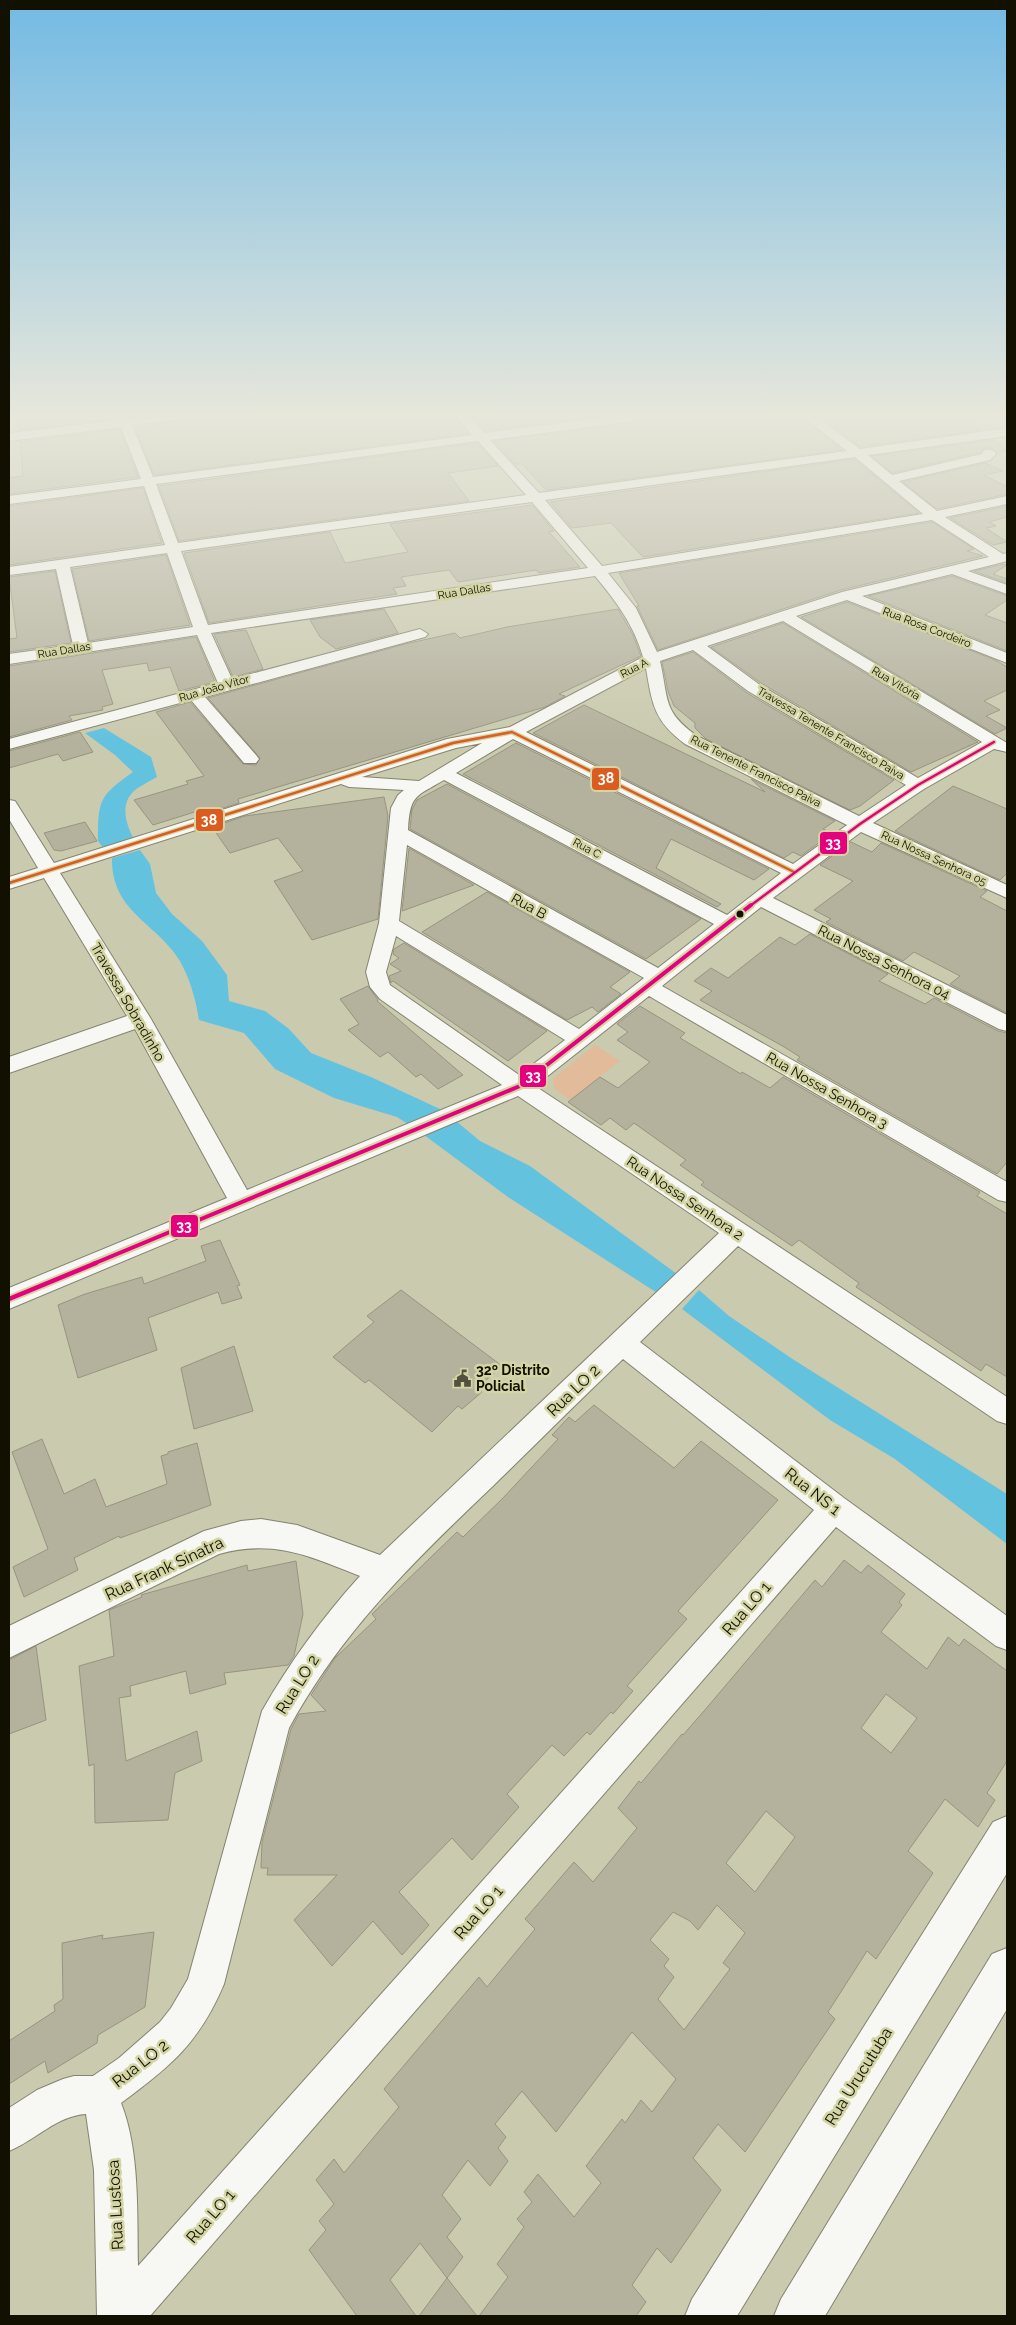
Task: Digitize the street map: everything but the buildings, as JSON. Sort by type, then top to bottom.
[{"type":"street","points":[[163,524],[202,630],[226,684]]},
{"type":"street","points":[[9,571],[340,524]]},
{"type":"street","name":"Rua Tenente Francisco Paiva","points":[[559,524],[637,620],[651,659],[662,710],[668,722],[691,740],[860,824]]},
{"type":"street","name":"Rua Dallas","points":[[9,659],[598,571],[882,524]]},
{"type":"street","points":[[948,524],[1003,558]]},
{"type":"street","name":"Rua A","points":[[376,972],[389,923],[399,833],[399,816],[404,799],[422,786],[512,732],[651,659],[847,595],[1003,558]]},
{"type":"street","points":[[62,563],[81,647]]},
{"type":"street","points":[[953,570],[1007,590]]},
{"type":"street","name":"Rua Rosa Cordeiro","points":[[847,595],[1007,658]]},
{"type":"street","name":"Rua Vitória","points":[[785,616],[1001,746]]},
{"type":"street","name":"Rua João Vítor","points":[[9,744],[226,684],[420,634]]},
{"type":"street","name":"Travessa Tenente Francisco Paiva","points":[[696,645],[754,688],[918,785]]},
{"type":"street","points":[[194,694],[250,759]]},
{"type":"street","points":[[9,883],[453,743],[512,732],[794,872]]},
{"type":"street","points":[[9,1299],[520,1086],[794,872],[860,824],[918,785],[1001,746]]},
{"type":"street","name":"Rua C","points":[[444,773],[729,924]]},
{"type":"street","points":[[330,782],[422,786]]},
{"type":"street","name":"Travessa Sobradinho","points":[[9,806],[140,1019],[241,1201]]},
{"type":"street","name":"Rua Nossa Senhora 05","points":[[860,824],[1007,892]]},
{"type":"street","name":"Rua B","points":[[399,833],[652,982]]},
{"type":"street","name":"Rua Nossa Senhora 04","points":[[760,899],[1007,1024]]},
{"type":"street","points":[[389,923],[580,1039]]},
{"type":"street","name":"Rua Nossa Senhora 2","points":[[376,972],[380,988],[387,994],[577,1126],[1007,1412]]},
{"type":"street","name":"Rua Nossa Senhora 3","points":[[652,982],[1007,1193]]},
{"type":"street","points":[[9,1065],[140,1019]]},
{"type":"street","name":"Rua LO 2","points":[[98,2096],[156,2053],[176,2034],[193,2010],[205,1984],[274,1723],[290,1690],[321,1647],[383,1571],[736,1232]]},
{"type":"street","name":"Rua NS 1","points":[[622,1343],[834,1508],[1007,1635]]},
{"type":"street","name":"Rua LO 1","points":[[122,2316],[834,1508]]},
{"type":"street","name":"Rua Frank Sinatra","points":[[9,1642],[215,1541],[246,1534],[273,1535],[300,1541],[383,1571]]},
{"type":"street","name":"Rua Urucutuba","points":[[709,2316],[1007,1836]]},
{"type":"street","points":[[798,2316],[1007,1969]]},
{"type":"street","points":[[9,2131],[68,2097],[85,2092],[98,2096]]},
{"type":"street","name":"Rua Lustosa","points":[[98,2096],[106,2109],[110,2126],[116,2206],[118,2316]]},
{"type":"shaded area","points":[[595,1045],[620,1061],[570,1100],[554,1088],[553,1081],[555,1077]]},
{"type":"water","points":[[104,728],[151,757],[157,777],[135,790],[126,804],[127,823],[135,841],[105,850],[98,841],[100,807],[113,787],[133,772],[115,755],[85,733]]},
{"type":"water","points":[[140,850],[150,864],[156,893],[172,914],[202,941],[227,975],[229,1001],[265,1011],[289,1029],[311,1053],[371,1077],[442,1110],[408,1124],[397,1117],[334,1098],[275,1069],[244,1033],[199,1020],[192,990],[180,961],[159,936],[127,904],[119,891],[114,876],[112,858]]},
{"type":"water","points":[[456,1121],[480,1141],[530,1166],[681,1277],[662,1296],[508,1197],[424,1135]]},
{"type":"water","points":[[699,1290],[729,1316],[794,1360],[1007,1494],[1007,1544],[895,1459],[830,1420],[682,1309]]},
{"type":"transit line","name":"38","points":[[9,883],[453,743],[512,732],[794,872]]},
{"type":"transit line","name":"33","points":[[9,1299],[520,1086],[794,872],[860,824],[918,785],[994,742]]},
{"type":"place","name":"32º Distrito Policial","points":[[462,1378]]}]
